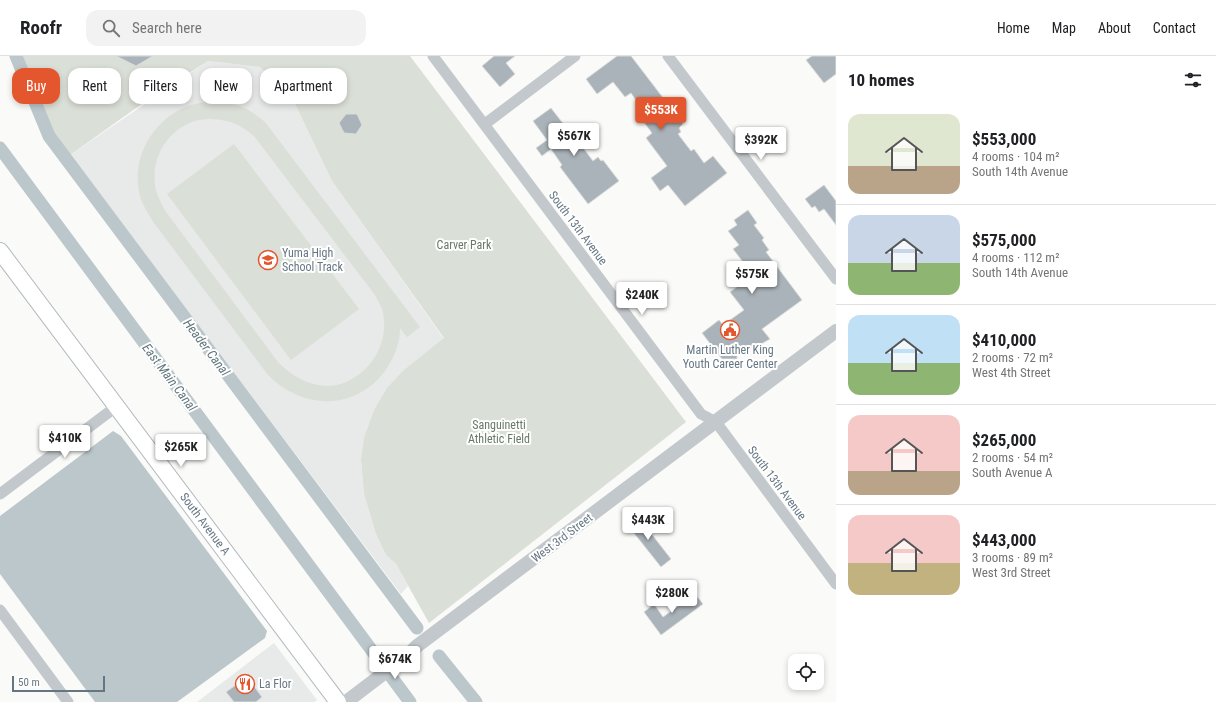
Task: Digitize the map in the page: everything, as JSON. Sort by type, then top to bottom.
[{"type":"main road","name":"South Avenue A","points":[[0,251],[338,702]]},
{"type":"street","name":"South 13th Avenue","points":[[433,56],[701,414],[716,422],[836,584]]},
{"type":"street","points":[[485,124],[575,56]]},
{"type":"street","points":[[668,56],[836,279]]},
{"type":"street","name":"West 3rd Street","points":[[346,702],[429,637],[836,331]]},
{"type":"street","points":[[0,494],[117,406]]},
{"type":"street","points":[[0,610],[68,702]]},
{"type":"shaded area","name":"Yuma High School Track","points":[[208,61],[260,67],[260,104],[295,104],[332,181],[444,339],[374,410],[364,437],[361,459],[364,494],[376,534],[386,555],[396,564],[408,586],[401,594],[70,155],[145,104],[192,104],[192,72]]},
{"type":"shaded area","points":[[113,431],[121,436],[267,631],[265,638],[177,702],[95,702],[0,574],[0,516]]},
{"type":"shaded area","points":[[274,643],[317,700],[314,702],[197,702]]},
{"type":"green space","points":[[23,56],[410,56],[686,422],[429,623],[396,564],[386,555],[376,534],[364,494],[361,459],[364,437],[374,410],[387,388],[404,370],[444,338],[332,181],[295,104],[347,104],[347,68],[261,68],[208,61],[192,71],[192,68],[129,68],[129,104],[142,104],[70,155],[51,132],[41,104],[60,104],[60,68],[27,68]]},
{"type":"green space","points":[[194,104],[232,104],[247,109],[265,122],[420,327],[407,337],[400,328],[396,349],[387,368],[375,382],[361,392],[346,399],[330,401],[313,400],[297,395],[282,387],[268,375],[154,223],[144,207],[140,196],[138,169],[146,144],[161,123],[183,108]],"holes":[[[202,119],[229,122],[244,128],[254,136],[375,295],[382,309],[384,332],[381,344],[376,354],[370,364],[362,372],[341,384],[324,386],[306,382],[298,378],[278,362],[166,212],[158,196],[156,190],[155,167],[158,156],[170,137],[188,124]]]},
{"type":"green space","points":[[234,144],[359,309],[291,360],[167,194]]},
{"type":"building","points":[[116,56],[153,56],[136,66]]},
{"type":"building","points":[[494,56],[515,56],[506,63],[515,74],[500,87],[482,66]]},
{"type":"building","points":[[617,56],[631,56],[683,124],[679,128],[681,132],[678,134],[691,151],[694,149],[704,163],[713,156],[727,173],[685,206],[668,185],[660,191],[651,178],[667,166],[646,138],[652,133],[640,117],[645,113],[631,93],[625,97],[613,82],[597,94],[586,79]]},
{"type":"building","points":[[812,56],[836,56],[836,74],[824,83],[806,60]]},
{"type":"building","points":[[551,108],[565,126],[568,125],[573,131],[578,127],[584,136],[578,141],[593,161],[598,157],[601,161],[603,160],[619,181],[588,204],[560,167],[562,165],[551,149],[542,156],[536,148],[547,140],[533,121]]},
{"type":"building","points":[[346,114],[357,114],[362,125],[356,134],[344,133],[339,123]]},
{"type":"building","points":[[824,185],[836,201],[836,225],[824,209],[819,212],[815,206],[812,208],[805,199]]},
{"type":"building","points":[[748,210],[757,223],[754,225],[764,238],[762,240],[769,250],[766,252],[802,300],[762,329],[770,339],[754,348],[737,352],[737,359],[722,359],[702,333],[719,320],[723,325],[744,310],[730,292],[753,275],[733,249],[739,245],[728,231],[737,225],[734,220]]},
{"type":"building","points":[[636,514],[671,559],[661,567],[626,523]]},
{"type":"building","points":[[695,594],[703,604],[661,635],[644,612],[654,604],[663,617]]},
{"type":"building","name":"La Flor","points":[[247,677],[262,697],[256,702],[234,702],[226,692]]},
{"type":"waterway","name":"Header Canal","points":[[16,56],[49,136],[417,628]]},
{"type":"waterway","name":"East Main Canal","points":[[0,148],[410,702]]},
{"type":"waterway","name":"Header Canal","points":[[439,656],[476,702]]},
{"type":"place","name":"Yuma High School Track","points":[[268,260]]},
{"type":"place","name":"Martin Luther King Youth Career Center","points":[[730,330]]},
{"type":"place","name":"La Flor","points":[[245,684]]},
{"type":"park label","name":"Carver Park","points":[[464,245]]},
{"type":"park label","name":"Sanguinetti Athletic Field","points":[[499,432]]}]
